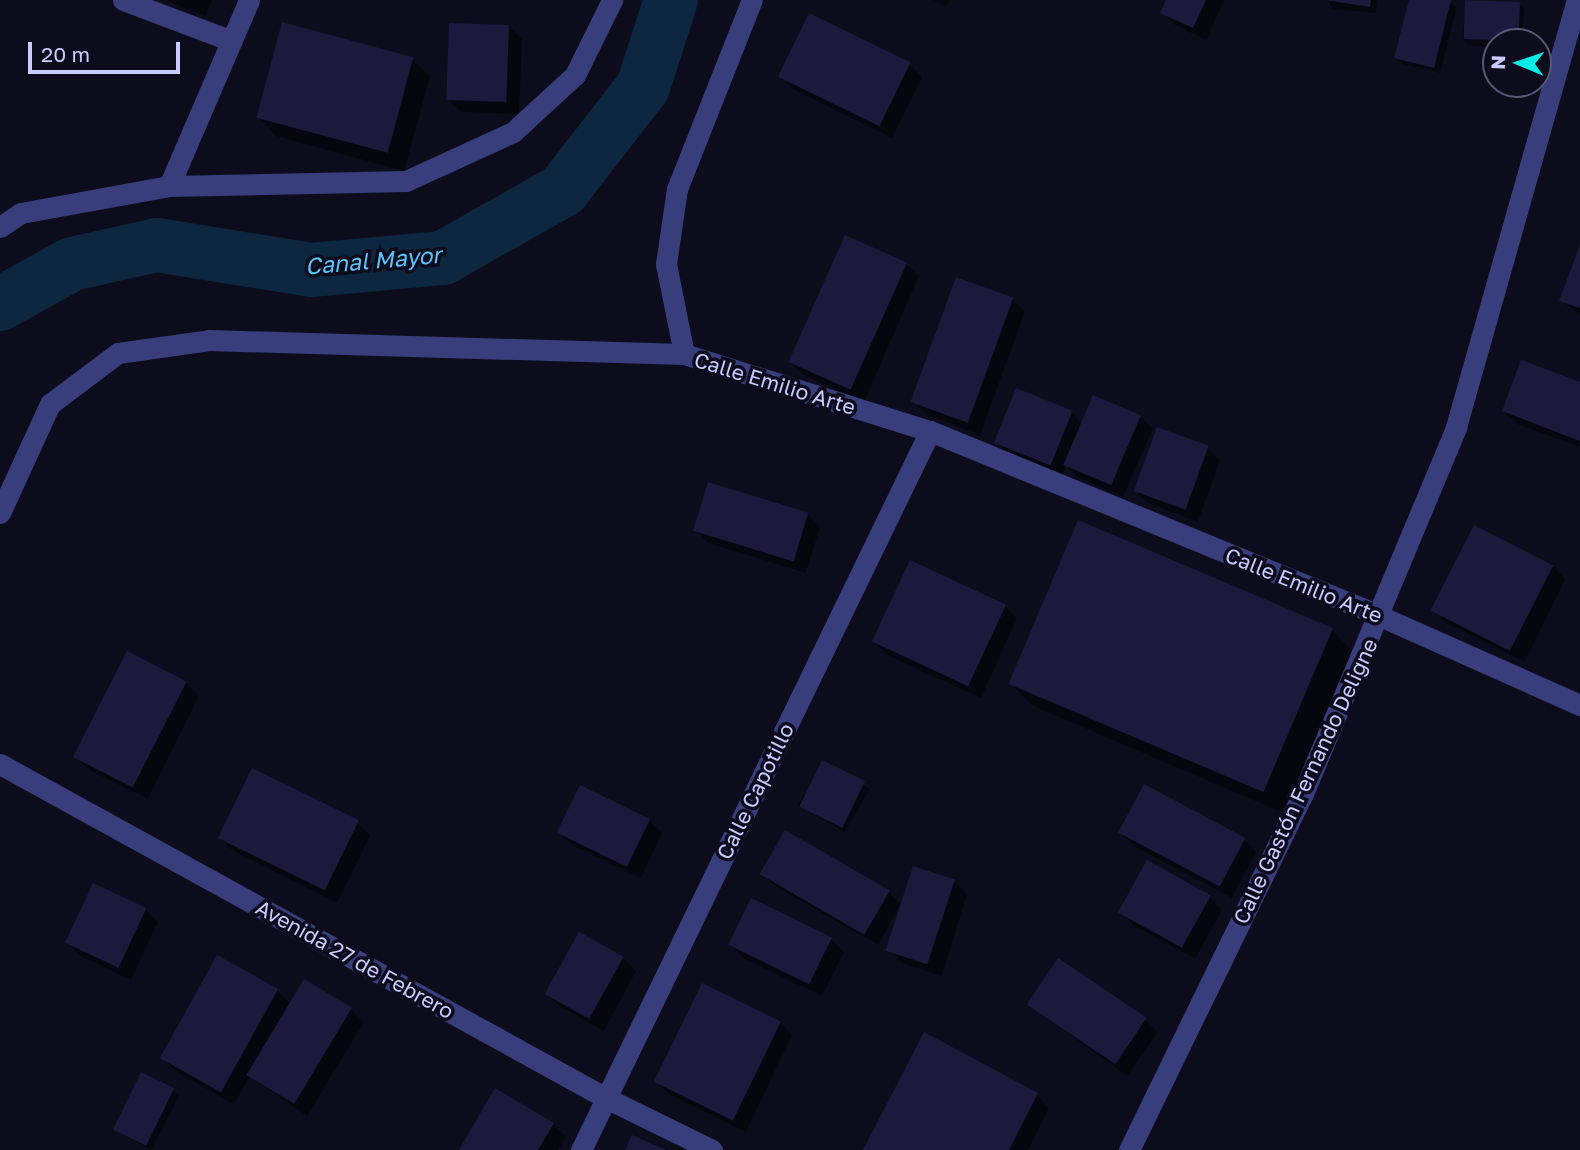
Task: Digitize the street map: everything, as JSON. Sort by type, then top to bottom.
[{"type":"street","points":[[123,0],[232,41]]},
{"type":"street","points":[[169,186],[249,0]]},
{"type":"street","points":[[0,227],[22,212],[169,186],[406,181],[513,132],[575,75],[612,0]]},
{"type":"street","points":[[684,354],[666,264],[677,189],[752,0]]},
{"type":"street","name":"Calle Gastón Fernando Deligne","points":[[1129,1150],[1302,796],[1380,616],[1456,427],[1577,0]]},
{"type":"street","name":"Calle Emilio Arte","points":[[0,513],[50,404],[118,353],[209,340],[684,354],[930,432],[1380,616],[1580,705]]},
{"type":"street","name":"Calle Capotillo","points":[[580,1150],[930,432]]},
{"type":"street","name":"Avenida 27 de Febrero","points":[[0,764],[606,1098],[712,1150]]},
{"type":"building","points":[[1166,0],[1206,0],[1193,28],[1160,13]]},
{"type":"building","points":[[1325,0],[1371,0],[1370,7]]},
{"type":"building","points":[[1409,0],[1451,0],[1434,68],[1394,58]]},
{"type":"building","points":[[1465,0],[1520,2],[1519,28],[1482,28],[1482,40],[1464,39]]},
{"type":"building","points":[[809,13],[911,63],[879,126],[778,77]]},
{"type":"building","points":[[282,22],[413,57],[388,153],[256,118]]},
{"type":"building","points":[[449,23],[509,25],[506,102],[446,100]]},
{"type":"building","points":[[845,235],[907,263],[851,390],[788,362]]},
{"type":"building","points":[[1580,245],[1580,308],[1559,301]]},
{"type":"building","points":[[956,277],[1013,298],[968,423],[911,402]]},
{"type":"building","points":[[1521,360],[1580,382],[1580,441],[1502,411]]},
{"type":"building","points":[[1016,388],[1073,411],[1050,466],[994,443]]},
{"type":"building","points":[[1093,395],[1141,415],[1111,485],[1063,465]]},
{"type":"building","points":[[1157,427],[1209,446],[1185,510],[1134,491]]},
{"type":"building","points":[[708,482],[808,513],[794,561],[693,531]]},
{"type":"building","points":[[1078,520],[1333,628],[1263,792],[1008,684]]},
{"type":"building","points":[[1474,525],[1553,565],[1510,651],[1430,611]]},
{"type":"building","points":[[910,560],[1006,605],[968,686],[872,642]]},
{"type":"building","points":[[127,651],[187,681],[133,787],[73,757]]},
{"type":"building","points":[[822,760],[865,781],[842,828],[799,807]]},
{"type":"building","points":[[252,768],[359,820],[325,890],[218,838]]},
{"type":"building","points":[[1144,784],[1246,838],[1220,887],[1118,833]]},
{"type":"building","points":[[580,785],[650,819],[627,867],[557,833]]},
{"type":"building","points":[[785,830],[890,890],[864,935],[760,874]]},
{"type":"building","points":[[1147,860],[1211,895],[1182,948],[1118,912]]},
{"type":"building","points":[[913,866],[955,880],[927,964],[885,951]]},
{"type":"building","points":[[93,883],[146,908],[119,968],[65,943]]},
{"type":"building","points":[[751,898],[832,937],[809,984],[728,945]]},
{"type":"building","points":[[579,932],[624,957],[589,1019],[545,994]]},
{"type":"building","points":[[217,955],[278,989],[221,1092],[160,1058]]},
{"type":"building","points":[[1058,958],[1147,1018],[1115,1064],[1027,1004]]},
{"type":"building","points":[[304,979],[352,1008],[294,1104],[246,1075]]},
{"type":"building","points":[[702,983],[781,1022],[733,1120],[654,1082]]},
{"type":"building","points":[[924,1032],[1038,1093],[1009,1150],[863,1150]]},
{"type":"building","points":[[141,1072],[174,1088],[146,1146],[113,1130]]},
{"type":"building","points":[[495,1088],[554,1123],[538,1150],[459,1150]]},
{"type":"building","points":[[632,1135],[666,1150],[625,1150]]},
{"type":"waterway","name":"Canal Mayor","points":[[0,304],[72,264],[157,245],[311,270],[443,258],[563,190],[643,87],[671,0]]}]
